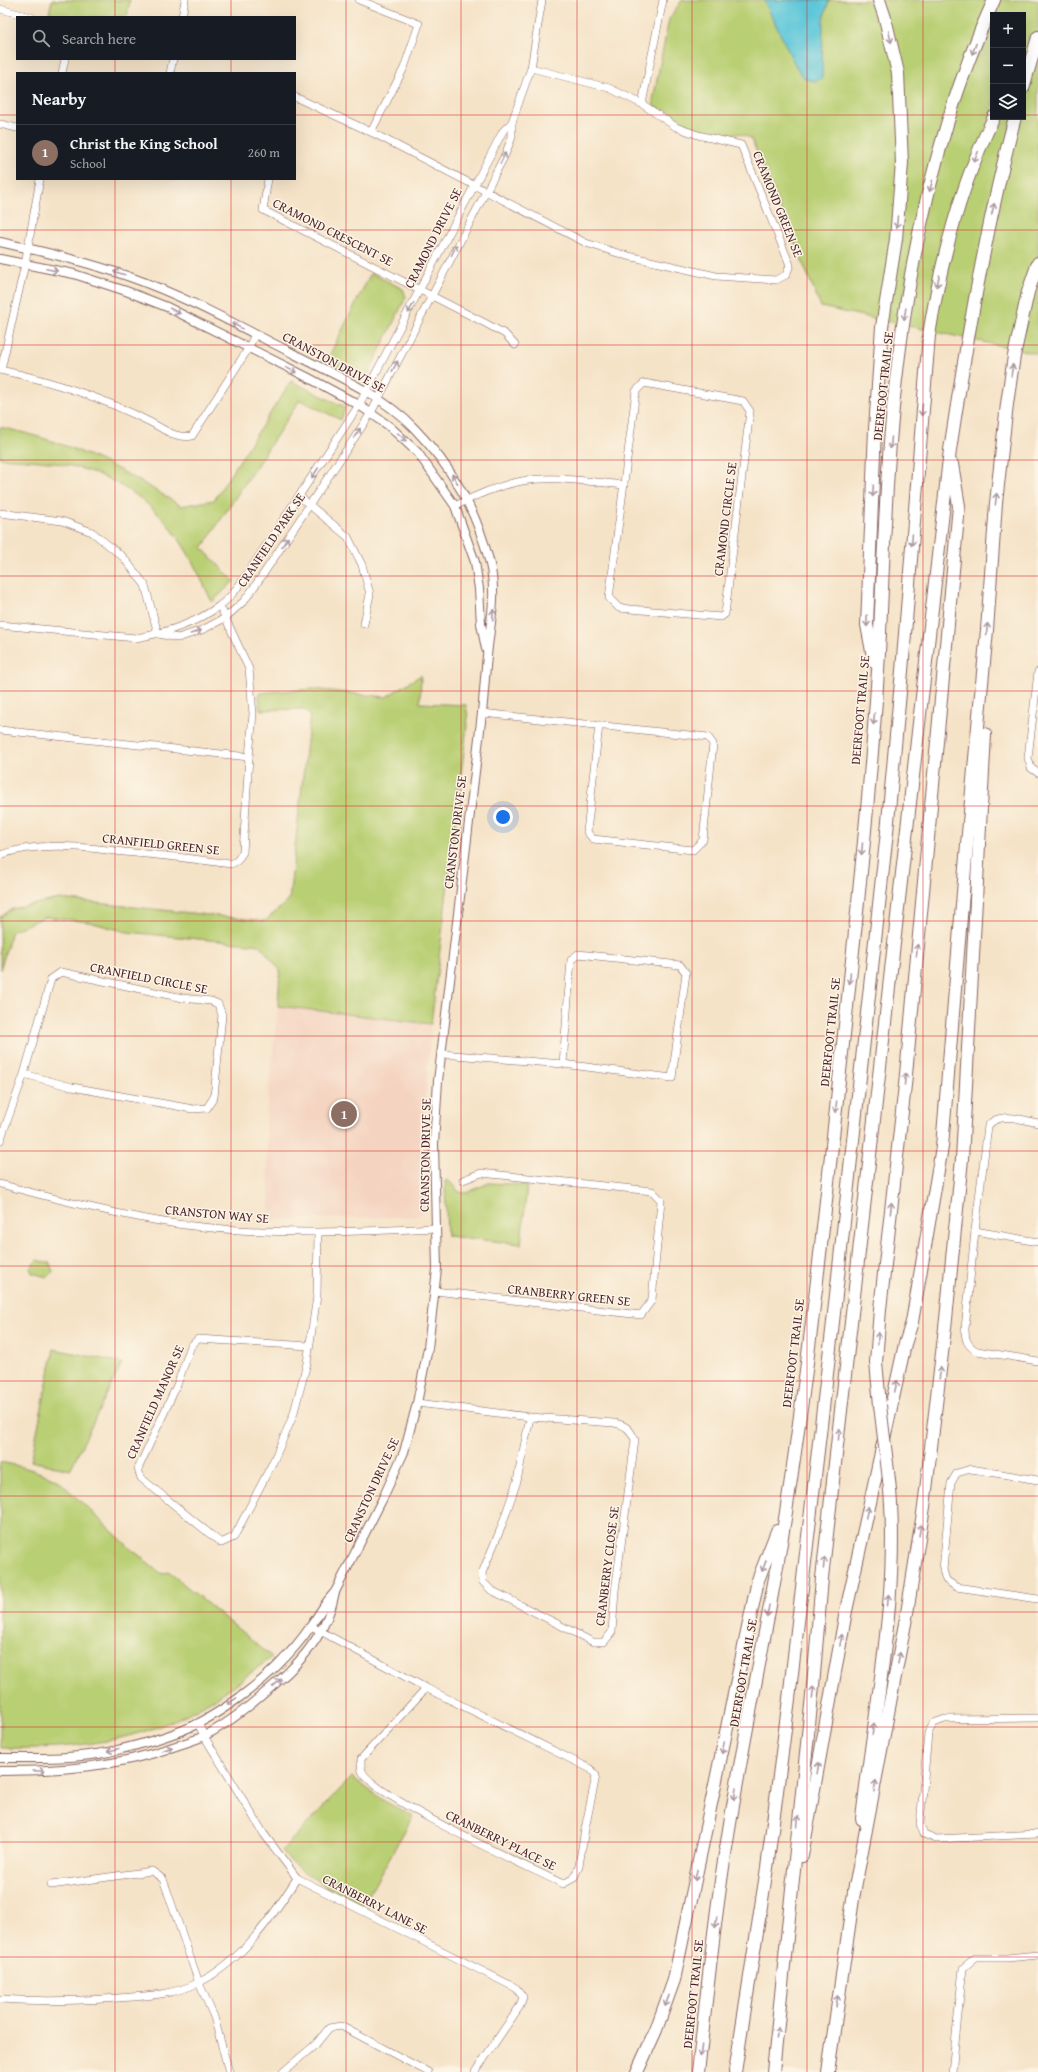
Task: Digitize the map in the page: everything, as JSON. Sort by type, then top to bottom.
[{"type":"highway","points":[[877,680],[867,625],[875,437],[882,327],[896,239],[902,163],[898,73],[885,18],[879,0]]},
{"type":"highway","name":"DEERFOOT TRAIL SE","points":[[698,2072],[711,1954],[726,1844],[788,1504],[813,1306],[847,1008],[877,680],[890,450],[898,361],[908,289],[920,226],[946,129],[969,62],[994,0]]},
{"type":"highway","points":[[1026,56],[1038,37]]},
{"type":"highway","points":[[1024,84],[1038,37]]},
{"type":"highway","points":[[735,2072],[778,1783],[832,1331],[887,832],[902,671],[929,335],[936,289],[950,231],[972,167],[992,120]]},
{"type":"highway","points":[[772,2072],[787,1944],[824,1562],[950,450],[975,294],[1014,120]]},
{"type":"highway","points":[[787,1944],[842,1634],[873,1486],[912,1322],[942,1147],[996,503],[1014,356],[1028,292],[1038,263]]},
{"type":"highway","points":[[828,2072],[854,1893],[890,1583],[892,1531],[889,1480],[876,1362],[880,1309],[905,1085],[959,506],[950,450]]},
{"type":"highway","points":[[854,1893],[908,1606],[924,1507],[947,1311],[964,1128],[987,690],[987,682],[983,668]]},
{"type":"highway","points":[[637,2072],[656,2030],[674,1980],[758,1580],[788,1504]]},
{"type":"highway","points":[[824,2072],[832,2040]]},
{"type":"street","points":[[182,16],[186,0]]},
{"type":"street","points":[[359,0],[419,24],[404,68],[371,132]]},
{"type":"street","points":[[486,192],[512,137],[512,122],[531,68],[542,0]]},
{"type":"street","points":[[642,104],[663,0]]},
{"type":"street","points":[[0,9],[27,16]]},
{"type":"street","points":[[62,72],[65,60]]},
{"type":"street","points":[[170,72],[173,60]]},
{"type":"street","name":"CRAMOND GREEN SE","points":[[486,192],[586,243],[624,255],[716,276],[776,280],[786,275],[790,266],[742,145],[698,135],[676,128],[642,104],[609,88],[531,68]]},
{"type":"street","points":[[296,97],[371,132],[474,186],[503,131],[512,122]]},
{"type":"street","points":[[0,124],[16,128]]},
{"type":"street","points":[[40,180],[25,264],[1,370],[90,395],[130,412],[181,438],[192,436],[248,349],[255,334]]},
{"type":"street","name":"CRAMOND CRESCENT SE","points":[[268,180],[263,210],[420,289]]},
{"type":"street","name":"CRAMOND DRIVE SE","points":[[359,405],[474,186],[486,192],[371,413]]},
{"type":"street","name":"CRANSTON DRIVE SE","points":[[0,242],[74,259],[130,277],[178,296],[255,334],[378,399],[414,428],[446,464],[467,499],[489,562],[493,589],[493,620],[487,654],[482,713],[442,1054],[434,1144],[436,1228],[435,1291],[428,1348],[417,1403],[404,1452],[382,1500],[335,1592],[332,1609],[321,1631],[309,1650],[288,1673],[251,1705],[204,1736],[159,1752],[113,1764],[51,1771],[0,1771]]},
{"type":"street","name":"CRANSTON DRIVE SE","points":[[0,259],[74,274],[126,291],[167,307],[359,405],[389,426],[418,453],[455,506],[475,562],[479,589],[481,624],[487,654]]},
{"type":"street","points":[[420,289],[505,334],[514,345]]},
{"type":"street","name":"CRAMOND CIRCLE SE","points":[[644,383],[743,401],[750,411],[725,614],[721,617],[619,608],[609,598],[624,485],[636,392],[644,383]]},
{"type":"street","name":"CRANFIELD PARK SE","points":[[0,625],[136,638],[158,634],[197,620],[220,606],[239,586],[300,497],[359,405]]},
{"type":"street","name":"CRANFIELD PARK SE","points":[[158,634],[178,638],[202,630],[225,618],[244,601],[371,413]]},
{"type":"street","points":[[455,506],[467,499],[522,481],[554,479],[624,485]]},
{"type":"street","points":[[300,497],[348,537],[362,565],[370,594],[364,624]]},
{"type":"street","points":[[0,513],[62,521],[92,532],[123,556],[145,585],[158,634]]},
{"type":"street","name":"CRANFIELD GREEN SE","points":[[0,855],[13,851],[55,846],[185,858],[231,864],[237,861],[243,852],[253,714],[249,669],[220,606]]},
{"type":"street","points":[[1038,672],[1028,758],[1032,768],[1038,773]]},
{"type":"street","points":[[482,713],[599,725],[708,737],[713,744],[703,840],[693,850],[593,839],[587,832],[599,725]]},
{"type":"street","points":[[0,730],[249,757]]},
{"type":"street","points":[[442,1054],[563,1064],[672,1078],[686,973],[680,965],[578,954],[571,960],[563,1064]]},
{"type":"street","name":"CRANFIELD CIRCLE SE","points":[[0,1141],[24,1074],[51,979],[61,972],[183,998],[211,1001],[218,1004],[222,1016],[214,1097],[208,1108],[193,1109],[72,1087],[24,1074]]},
{"type":"street","points":[[1038,1123],[1003,1118],[993,1121],[988,1126],[964,1329],[966,1341],[977,1351],[1038,1361]]},
{"type":"street","name":"CRANBERRY GREEN SE","points":[[435,1291],[641,1315],[652,1300],[661,1200],[652,1191],[481,1173],[463,1180]]},
{"type":"street","name":"CRANSTON WAY SE","points":[[0,1184],[102,1211],[178,1224],[237,1229],[318,1232],[436,1228]]},
{"type":"street","points":[[975,1231],[1038,1242]]},
{"type":"street","name":"CRANFIELD MANOR SE","points":[[310,1346],[198,1339],[191,1346],[177,1385],[138,1469],[141,1478],[221,1543],[234,1537],[273,1462],[293,1416],[310,1346],[317,1296],[318,1232]]},
{"type":"street","name":"CRANBERRY CLOSE SE","points":[[417,1403],[530,1417],[622,1425],[630,1430],[635,1440],[615,1592],[612,1632],[604,1642],[593,1642],[490,1590],[483,1582],[482,1574],[501,1528],[517,1481],[530,1417]]},
{"type":"street","points":[[1038,1480],[970,1469],[962,1470],[954,1475],[951,1483],[943,1570],[946,1580],[956,1587],[1038,1599]]},
{"type":"street","name":"CRANSTON DRIVE SE","points":[[0,1758],[51,1758],[109,1752],[156,1739],[198,1723],[244,1694],[263,1678],[293,1649],[311,1626],[325,1602],[335,1592]]},
{"type":"street","name":"CRANBERRY PLACE SE","points":[[311,1626],[426,1688],[591,1769],[596,1776],[585,1829],[580,1866],[574,1878],[563,1884],[438,1822],[378,1788],[362,1771],[361,1759],[426,1688]]},
{"type":"street","points":[[1038,1718],[946,1719],[934,1724],[928,1733],[920,1825],[924,1834],[936,1839],[1038,1834]]},
{"type":"street","name":"CRANBERRY LANE SE","points":[[198,1723],[204,1736],[264,1834],[297,1878],[516,1988],[523,1997],[520,2006],[475,2072]]},
{"type":"street","points":[[51,1886],[152,1871],[163,1878],[199,1982],[214,2016],[229,2072]]},
{"type":"street","points":[[0,1999],[42,2002],[146,1996],[181,1990],[199,1982],[226,1965],[257,1935],[297,1878]]},
{"type":"street","points":[[952,2072],[963,1968],[975,1958],[1007,1958],[1038,1955]]},
{"type":"street","points":[[283,2072],[316,2044],[329,2028],[340,2026],[428,2072]]},
{"type":"shaded area","points":[[278,1006],[431,1024],[421,1155],[425,1206],[418,1216],[270,1220],[266,1116]]},
{"type":"green space","points":[[52,0],[130,0],[127,16],[63,16],[49,13]]},
{"type":"green space","points":[[682,0],[1038,0],[1038,354],[821,307],[751,138],[740,134],[723,135],[694,128],[661,111],[654,106],[653,100],[669,19]]},
{"type":"green space","points":[[371,273],[403,289],[406,297],[368,375],[361,378],[327,360]]},
{"type":"green space","points":[[291,381],[345,407],[341,420],[300,400],[202,548],[234,581],[212,602],[194,564],[172,530],[149,506],[122,486],[93,472],[77,467],[46,462],[0,458],[0,427],[26,433],[95,458],[137,479],[181,506],[214,500]]},
{"type":"green space","points":[[421,675],[420,703],[466,705],[468,717],[431,1024],[278,1006],[280,970],[260,945],[127,932],[89,922],[45,917],[12,931],[0,970],[0,917],[12,909],[59,899],[265,921],[289,900],[310,715],[304,709],[260,710],[259,693],[312,689],[386,697]]},
{"type":"green space","points":[[448,1180],[459,1192],[466,1193],[489,1183],[527,1185],[521,1244],[447,1236],[445,1181]]},
{"type":"green space","points":[[37,1260],[50,1263],[53,1272],[47,1277],[32,1273],[30,1268]]},
{"type":"green space","points":[[54,1349],[122,1363],[70,1470],[31,1461]]},
{"type":"green space","points":[[0,1462],[30,1469],[59,1481],[130,1548],[162,1574],[169,1572],[272,1657],[211,1701],[179,1718],[155,1728],[130,1736],[79,1745],[0,1748]]},
{"type":"green space","points":[[352,1777],[384,1801],[413,1816],[363,1905],[309,1876],[281,1851]]},
{"type":"water","points":[[764,0],[829,0],[823,20],[822,78],[816,81],[805,79],[796,67]]},
{"type":"place","name":"Christ the King School","points":[[344,1114]]}]
